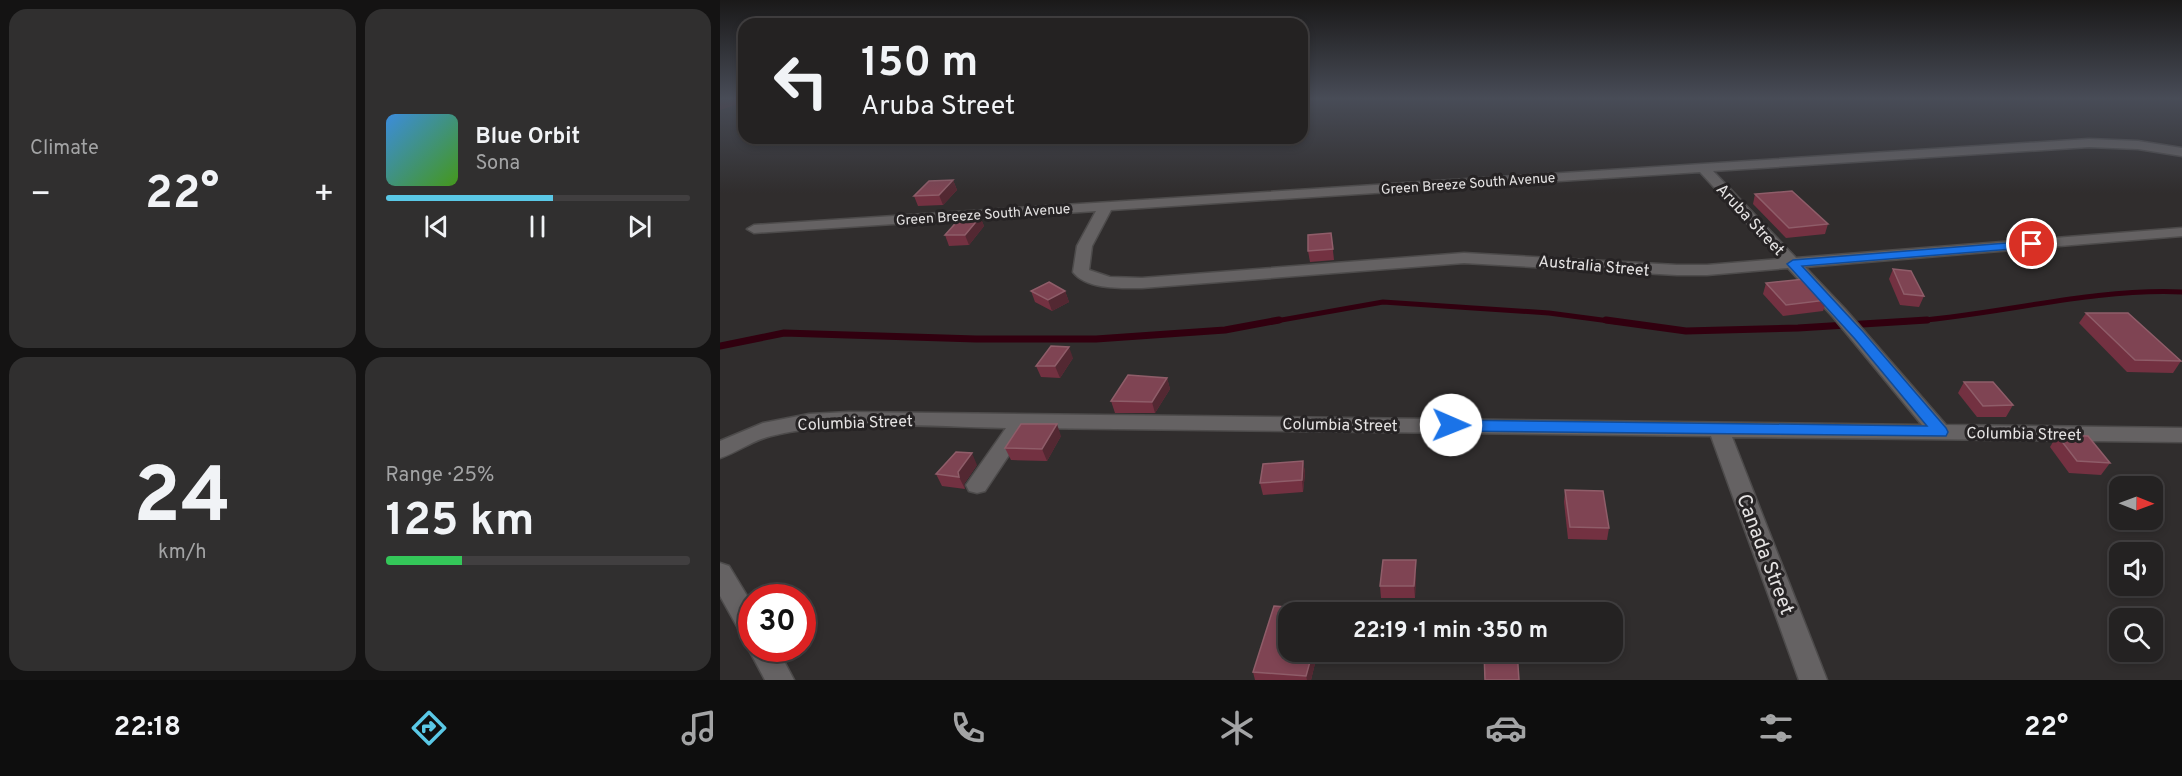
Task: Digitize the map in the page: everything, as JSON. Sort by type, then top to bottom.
[{"type":"street","name":"Green Breeze South Avenue","points":[[754,229],[2089,143],[2138,145],[2182,152]]},
{"type":"street","name":"Aruba Street","points":[[1704,168],[1860,336],[1940,432]]},
{"type":"street","name":"Australia Street","points":[[1107,205],[1083,249],[1079,262],[1081,272],[1091,279],[1110,283],[1142,283],[1498,257],[1674,270],[1793,264],[2182,232]]},
{"type":"street","name":"Columbia Street","points":[[720,450],[763,430],[809,421],[1022,420],[2182,435]]},
{"type":"street","points":[[977,485],[1022,420]]},
{"type":"street","name":"Canada Street","points":[[1719,429],[1813,680]]},
{"type":"street","points":[[720,573],[738,604]]},
{"type":"street","points":[[770,662],[780,680]]},
{"type":"building","points":[[953,180],[939,195],[914,196],[929,181]]},
{"type":"building","points":[[1792,191],[1828,224],[1789,228],[1755,194]]},
{"type":"building","points":[[961,217],[980,217],[965,235],[945,235]]},
{"type":"building","points":[[1331,233],[1333,249],[1308,251],[1308,235]]},
{"type":"building","points":[[1893,269],[1911,271],[1924,296],[1904,294]]},
{"type":"building","points":[[1805,279],[1827,300],[1786,305],[1766,283]]},
{"type":"building","points":[[1049,282],[1065,291],[1048,300],[1031,291]]},
{"type":"building","points":[[2086,313],[2128,313],[2181,361],[2135,360]]},
{"type":"building","points":[[1051,346],[1069,347],[1055,366],[1036,366]]},
{"type":"building","points":[[1128,375],[1167,378],[1152,402],[1111,401]]},
{"type":"building","points":[[1964,382],[1993,382],[2013,405],[1983,406]]},
{"type":"building","points":[[1021,424],[1057,424],[1042,449],[1005,448]]},
{"type":"building","points":[[2057,435],[2088,436],[2110,463],[2077,461]]},
{"type":"building","points":[[956,452],[972,453],[958,472],[959,477],[936,474]]},
{"type":"building","points":[[1303,461],[1302,480],[1260,483],[1263,464]]},
{"type":"building","points":[[1565,490],[1603,491],[1609,528],[1570,527]]},
{"type":"building","points":[[1383,560],[1416,560],[1414,586],[1380,586]]},
{"type":"building","points":[[1274,606],[1278,606],[1278,662],[1310,662],[1306,676],[1253,672]]},
{"type":"building","points":[[1484,662],[1518,662],[1519,680],[1485,680]]},
{"type":"waterway","points":[[1921,320],[2112,294],[2182,292]]},
{"type":"waterway","points":[[1270,322],[1383,302],[1549,313],[1617,322]]},
{"type":"waterway","points":[[720,346],[784,333],[976,339],[1096,339],[1225,330],[1279,320]]},
{"type":"waterway","points":[[1606,320],[1686,331],[1798,328],[1921,320]]},
{"type":"waterway","points":[[1902,322],[1921,320]]},
{"type":"waterway","points":[[1921,320],[1927,320]]},
{"type":"route","points":[[1451,425],[1940,432],[1860,336],[1793,264],[2032,244]]}]
